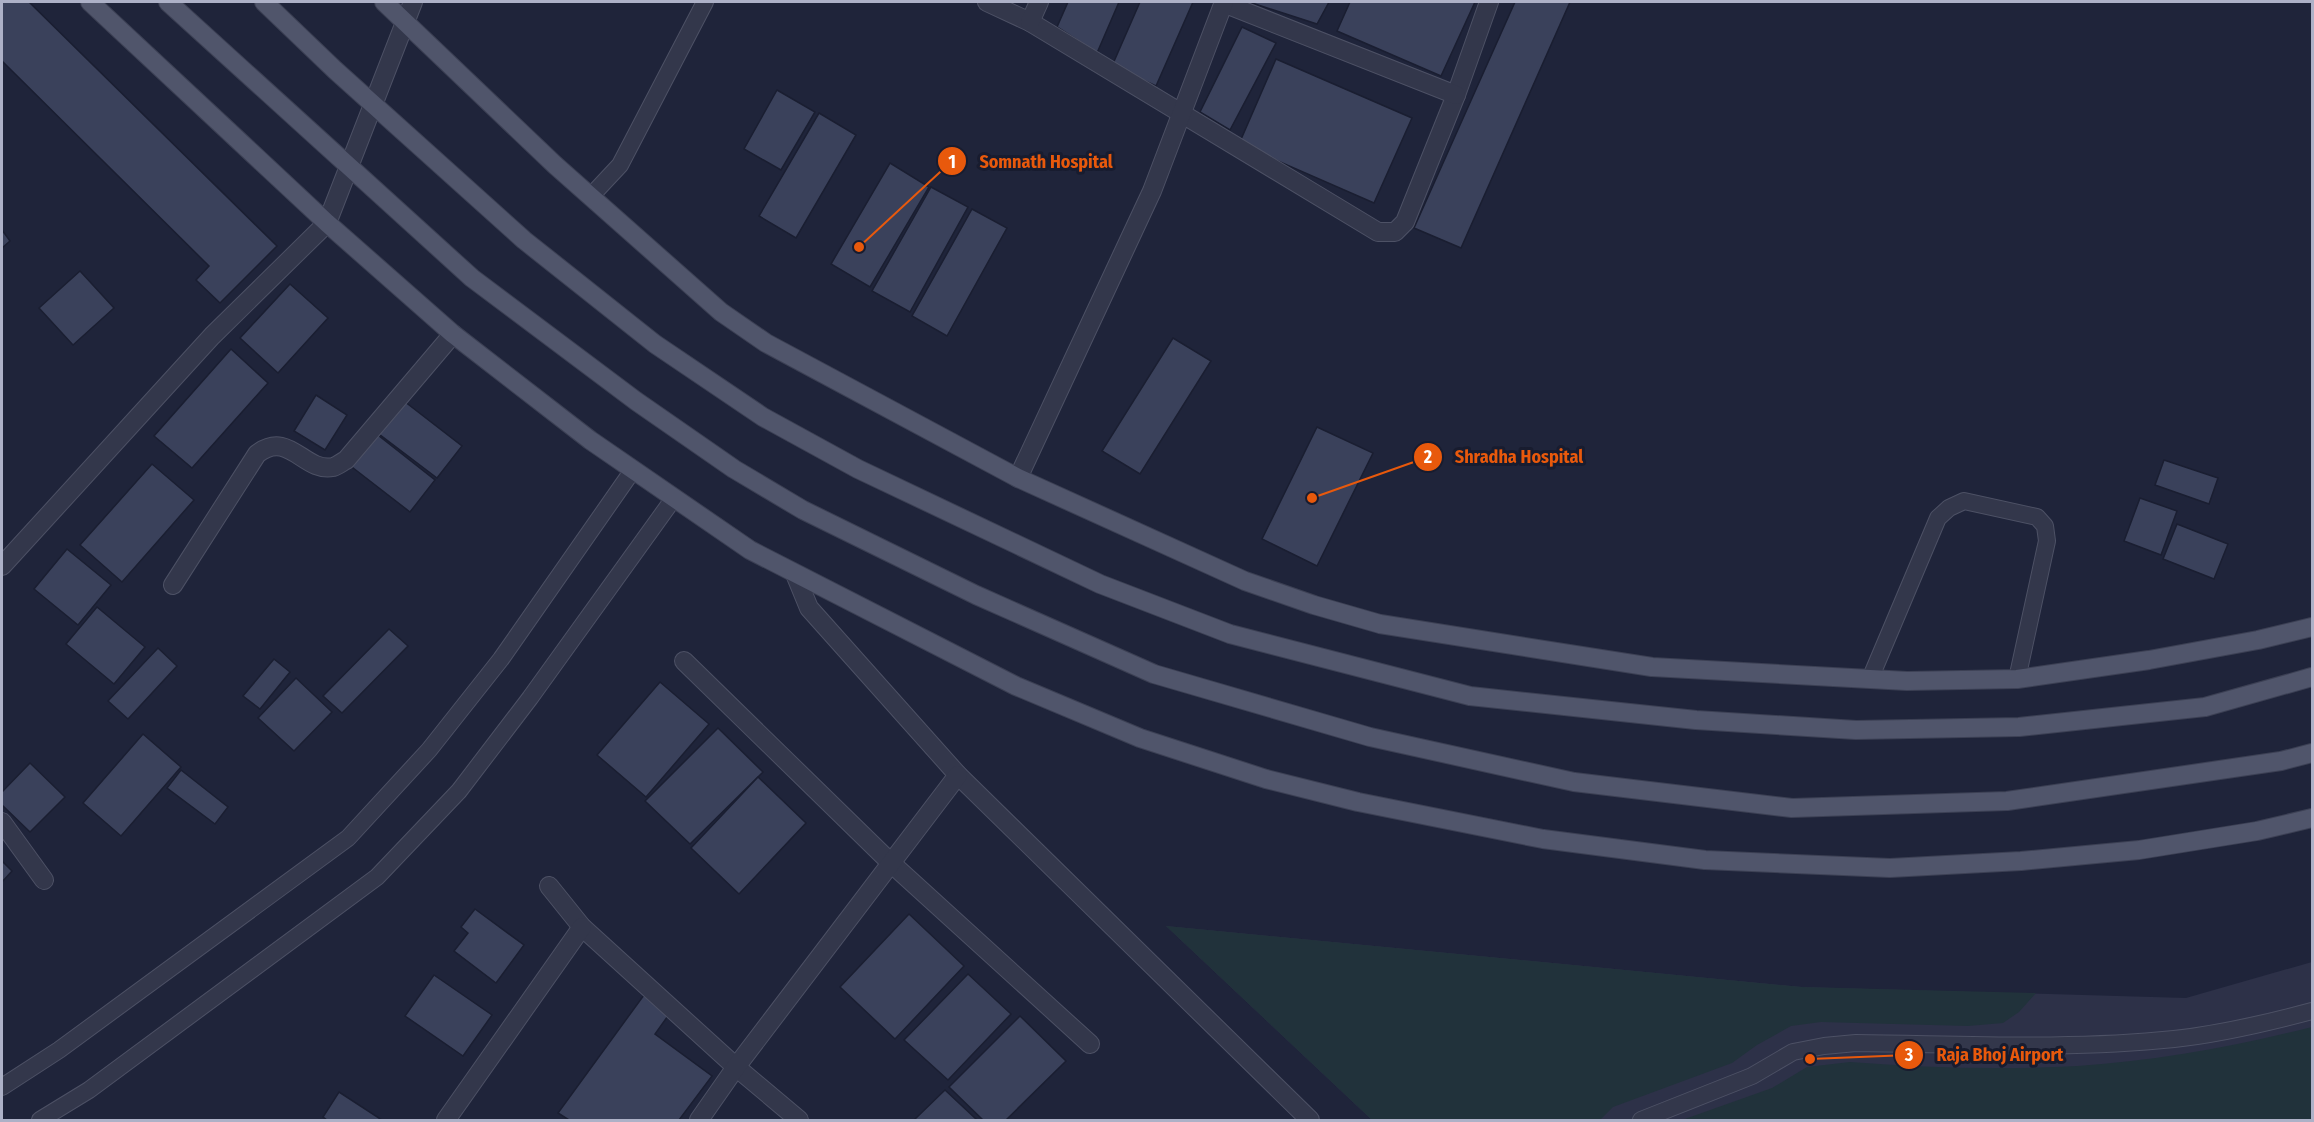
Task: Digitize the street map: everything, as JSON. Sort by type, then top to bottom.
[{"type":"main road","points":[[90,2],[327,223],[453,334],[590,441],[750,550],[1016,686],[1140,738],[1266,779],[1358,802],[1543,839],[1705,860],[1890,868],[2021,861],[2139,850],[2257,831],[2313,818]]},
{"type":"main road","points":[[168,2],[472,278],[636,401],[734,469],[803,510],[976,595],[1154,674],[1370,737],[1574,782],[1792,808],[2007,801],[2281,761],[2313,753]]},
{"type":"main road","points":[[264,2],[374,105],[533,247],[655,344],[763,417],[858,469],[1090,579],[1230,634],[1470,696],[1696,720],[1856,730],[2019,727],[2205,707],[2313,677]]},
{"type":"main road","points":[[384,2],[591,196],[722,312],[766,343],[1018,478],[1245,581],[1314,605],[1380,624],[1652,667],[1907,681],[2017,679],[2181,654],[2313,627]]},
{"type":"street","points":[[2,567],[212,336],[327,223],[413,2]]},
{"type":"street","points":[[987,2],[1030,22],[1377,232],[1395,232],[1404,222],[1456,95],[1489,2]]},
{"type":"street","points":[[1030,22],[1038,2]]},
{"type":"street","points":[[1018,478],[1152,191],[1224,2],[1456,95]]},
{"type":"street","points":[[173,585],[257,454],[267,446],[283,446],[321,466],[332,467],[346,460],[453,334]]},
{"type":"street","points":[[795,574],[809,608],[958,775],[1310,1120]]},
{"type":"street","points":[[684,661],[891,863],[1090,1044]]},
{"type":"street","points":[[699,1120],[736,1067],[958,775]]},
{"type":"street","points":[[2,822],[44,880]]},
{"type":"street","points":[[549,886],[582,927],[736,1067],[799,1120]]},
{"type":"street","points":[[446,1120],[582,927]]},
{"type":"lane","points":[[591,196],[620,165],[705,2]]},
{"type":"lane","points":[[2,1087],[59,1050],[348,838],[429,750],[501,659],[633,470]]},
{"type":"lane","points":[[39,1120],[89,1090],[377,877],[459,791],[530,698],[674,498]]},
{"type":"lane","points":[[1870,679],[1938,518],[1949,508],[1964,501],[2037,517],[2045,526],[2047,542],[2017,679]]},
{"type":"lane","points":[[1641,1120],[1752,1076],[1793,1052],[1824,1046],[1856,1043],[2083,1044],[2175,1039],[2252,1027],[2313,1011]]},
{"type":"shaded area","points":[[1166,926],[1802,987],[2186,998],[2312,962],[2312,1120],[1372,1120]]},
{"type":"shaded area","points":[[1166,926],[1802,987],[2036,993],[2019,1012],[2003,1023],[1968,1026],[1821,1022],[1791,1026],[1757,1045],[1732,1063],[1613,1107],[1600,1120],[1372,1120]]},
{"type":"shaded area","points":[[2312,1027],[2312,1120],[1682,1120],[1772,1088],[1807,1067],[1850,1062],[1993,1068],[2108,1064],[2196,1052]]},
{"type":"building","points":[[2,2],[29,2],[277,246],[220,303],[196,280],[209,266],[2,61]]},
{"type":"building","points":[[1068,2],[1119,2],[1097,53],[1057,27]]},
{"type":"building","points":[[1140,2],[1193,2],[1156,86],[1112,66]]},
{"type":"building","points":[[1249,2],[1329,2],[1317,24]]},
{"type":"building","points":[[1350,2],[1475,2],[1441,76],[1337,31]]},
{"type":"building","points":[[1515,2],[1570,2],[1461,248],[1414,228]]},
{"type":"building","points":[[1242,27],[1276,43],[1230,130],[1200,112]]},
{"type":"building","points":[[1276,59],[1412,118],[1374,203],[1239,144]]},
{"type":"building","points":[[777,90],[815,112],[781,170],[744,149]]},
{"type":"building","points":[[819,113],[856,135],[796,238],[759,216]]},
{"type":"building","points":[[890,163],[929,187],[870,287],[831,264]]},
{"type":"building","points":[[931,187],[968,207],[910,312],[872,291]]},
{"type":"building","points":[[972,209],[1007,228],[947,336],[912,316]]},
{"type":"building","points":[[2,230],[10,241],[2,248]]},
{"type":"building","points":[[80,271],[114,308],[73,345],[39,308]]},
{"type":"building","points":[[290,284],[328,318],[278,373],[240,338]]},
{"type":"building","points":[[1173,338],[1211,361],[1140,474],[1102,451]]},
{"type":"building","points":[[231,349],[268,383],[192,468],[154,436]]},
{"type":"building","points":[[316,395],[347,415],[325,450],[294,431]]},
{"type":"building","points":[[400,398],[462,446],[437,478],[375,431]]},
{"type":"building","points":[[1317,427],[1373,453],[1317,566],[1262,539]]},
{"type":"building","points":[[374,432],[435,480],[410,512],[348,464]]},
{"type":"building","points":[[2164,460],[2218,478],[2209,504],[2155,485]]},
{"type":"building","points":[[152,464],[194,500],[122,582],[80,545]]},
{"type":"building","points":[[2140,498],[2177,511],[2161,555],[2124,541]]},
{"type":"building","points":[[2177,524],[2228,544],[2214,579],[2163,559]]},
{"type":"building","points":[[67,549],[111,585],[78,625],[34,589]]},
{"type":"building","points":[[97,607],[145,647],[114,684],[66,644]]},
{"type":"building","points":[[389,629],[408,646],[342,713],[323,696]]},
{"type":"building","points":[[158,648],[177,666],[128,719],[108,701]]},
{"type":"building","points":[[274,659],[290,672],[260,709],[243,696]]},
{"type":"building","points":[[296,678],[332,712],[294,751],[258,718]]},
{"type":"building","points":[[660,682],[709,724],[646,797],[597,755]]},
{"type":"building","points":[[718,728],[763,772],[690,844],[645,801]]},
{"type":"building","points":[[143,734],[181,767],[121,836],[83,803]]},
{"type":"building","points":[[30,763],[65,797],[30,832],[2,805],[2,792]]},
{"type":"building","points":[[181,770],[228,807],[215,824],[167,788]]},
{"type":"building","points":[[758,777],[806,823],[739,894],[691,848]]},
{"type":"building","points":[[2,861],[12,871],[2,882]]},
{"type":"building","points":[[475,909],[524,945],[496,983],[454,951],[468,933],[461,927]]},
{"type":"building","points":[[909,914],[964,966],[895,1039],[840,987]]},
{"type":"building","points":[[968,974],[1011,1014],[948,1080],[904,1040]]},
{"type":"building","points":[[434,975],[492,1015],[463,1056],[405,1016]]},
{"type":"building","points":[[644,995],[670,1013],[655,1034],[712,1076],[679,1120],[569,1120],[558,1113]]},
{"type":"building","points":[[1020,1016],[1066,1061],[1006,1120],[983,1120],[949,1087]]},
{"type":"building","points":[[945,1090],[977,1120],[914,1120]]},
{"type":"building","points":[[339,1092],[382,1120],[327,1120],[323,1117]]},
{"type":"place","name":"Somnath Hospital","points":[[859,247]]},
{"type":"place","name":"Shradha Hospital","points":[[1312,498]]},
{"type":"place","name":"Raja Bhoj Airport","points":[[1810,1059]]}]
